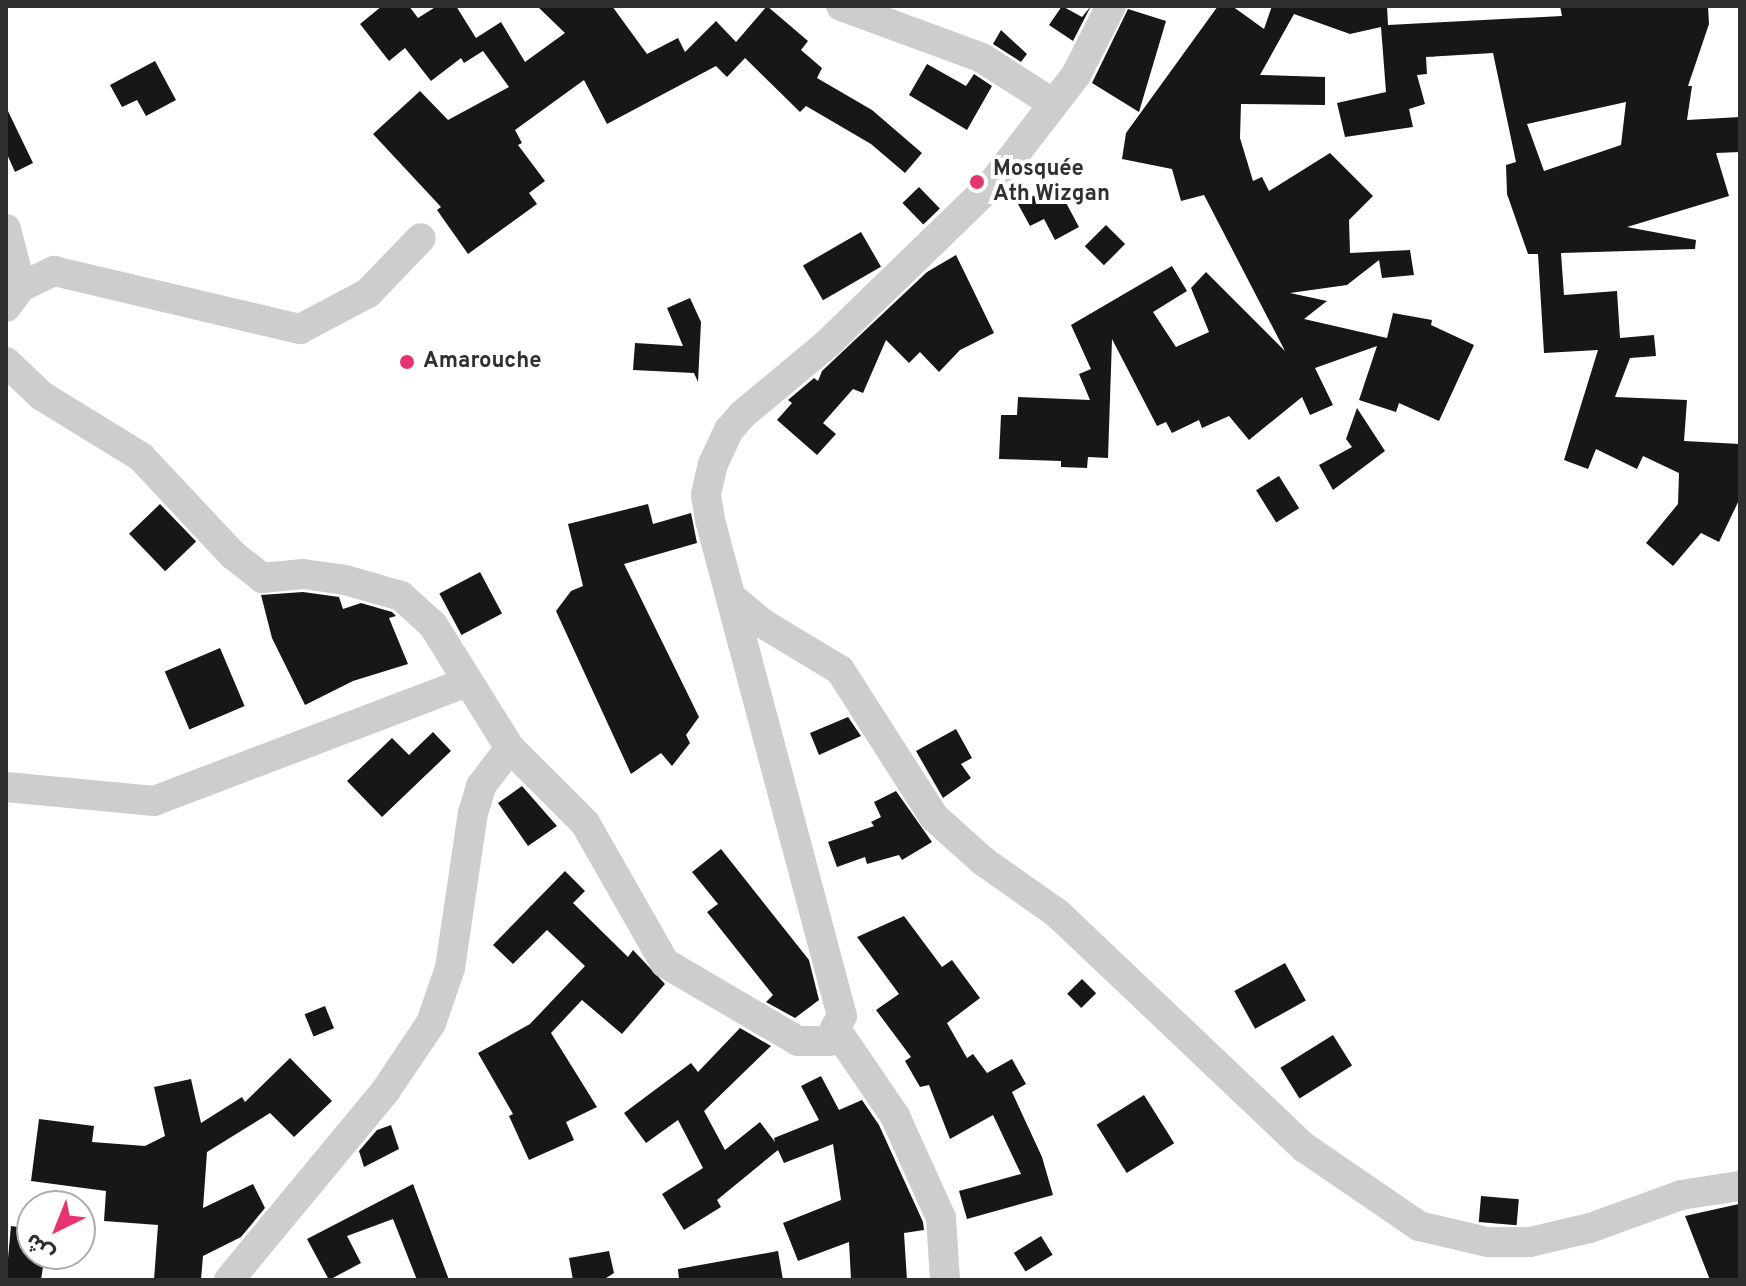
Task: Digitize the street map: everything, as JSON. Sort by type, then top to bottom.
[{"type":"street","points":[[841,6],[887,15],[982,58],[1054,104]]},
{"type":"street","points":[[6,362],[42,396],[141,457],[233,555],[262,578],[331,578],[401,596],[433,625],[510,748],[585,823],[665,963],[798,1041],[829,1041],[842,1016],[829,954],[731,597],[706,494],[729,430],[992,184],[1076,75],[1111,6]]},
{"type":"street","points":[[6,229],[13,297],[54,271],[300,329],[368,293],[421,238]]},
{"type":"street","points":[[731,597],[762,623],[840,670],[934,817],[983,861],[1058,914],[1305,1148],[1419,1226],[1487,1242],[1530,1242],[1590,1228],[1681,1195],[1740,1186]]},
{"type":"street","points":[[6,787],[154,801],[467,682]]},
{"type":"street","points":[[229,1280],[386,1090],[431,1023],[450,968],[473,813],[481,786],[510,748]]},
{"type":"street","points":[[835,1028],[895,1116],[941,1218],[945,1280]]},
{"type":"building","points":[[382,6],[409,6],[418,18],[437,6],[456,6],[476,38],[501,22],[525,62],[565,33],[537,6],[612,6],[647,54],[678,38],[685,52],[716,21],[736,42],[767,6],[808,41],[801,50],[822,68],[817,78],[872,110],[922,153],[905,173],[871,144],[806,106],[800,112],[745,58],[727,77],[716,66],[607,124],[584,80],[515,130],[522,143],[518,145],[545,181],[529,193],[537,204],[468,254],[437,210],[441,207],[373,134],[420,91],[448,120],[509,87],[483,51],[464,63],[461,58],[431,81],[405,48],[389,61],[360,24]]},
{"type":"building","points":[[1062,6],[1082,17],[1091,6],[1073,41],[1049,25]]},
{"type":"building","points":[[1218,6],[1232,6],[1264,29],[1272,6],[1387,6],[1388,25],[1562,16],[1560,6],[1708,6],[1709,24],[1688,86],[1692,86],[1687,120],[1740,117],[1740,152],[1716,153],[1729,196],[1627,227],[1696,240],[1695,249],[1561,253],[1564,295],[1617,291],[1620,338],[1654,335],[1656,356],[1630,358],[1615,397],[1687,400],[1684,441],[1740,444],[1740,498],[1719,542],[1701,533],[1673,566],[1646,543],[1678,504],[1679,473],[1643,456],[1637,469],[1596,449],[1588,469],[1564,460],[1598,350],[1544,353],[1538,254],[1528,254],[1507,194],[1506,165],[1516,162],[1493,53],[1426,57],[1427,74],[1417,75],[1425,104],[1409,109],[1413,127],[1345,137],[1337,103],[1386,92],[1381,27],[1350,34],[1294,14],[1260,75],[1325,77],[1325,105],[1241,104],[1240,138],[1253,181],[1262,177],[1269,191],[1330,153],[1373,196],[1349,220],[1350,253],[1410,250],[1414,275],[1382,278],[1379,260],[1347,285],[1290,293],[1327,301],[1304,319],[1387,338],[1393,313],[1432,320],[1431,325],[1474,345],[1439,421],[1399,403],[1396,412],[1359,400],[1377,346],[1315,368],[1333,405],[1310,415],[1302,397],[1249,440],[1229,416],[1202,428],[1199,420],[1172,433],[1166,422],[1157,426],[1112,339],[1108,458],[1088,457],[1087,468],[1061,467],[1061,461],[999,459],[1001,415],[1017,415],[1018,397],[1090,400],[1079,374],[1091,369],[1071,325],[1172,266],[1187,291],[1153,312],[1176,347],[1209,332],[1191,288],[1206,272],[1285,351],[1204,195],[1181,201],[1172,169],[1122,159],[1126,133]],"holes":[[[1626,102],[1621,145],[1544,171],[1527,124]]]},
{"type":"building","points":[[1128,9],[1166,21],[1139,112],[1092,83]]},
{"type":"building","points":[[1001,30],[1027,54],[1021,62],[993,44]]},
{"type":"building","points":[[155,61],[176,100],[146,116],[137,100],[122,107],[110,85]]},
{"type":"building","points":[[927,64],[966,86],[974,74],[992,86],[967,130],[909,95]]},
{"type":"building","points":[[6,107],[33,163],[15,172],[6,152]]},
{"type":"building","points":[[1056,184],[1079,227],[1055,240],[1044,219],[1030,226],[1018,204]]},
{"type":"building","points":[[919,187],[940,209],[923,225],[902,203]]},
{"type":"building","points":[[1106,225],[1125,244],[1104,265],[1085,246]]},
{"type":"building","points":[[861,232],[881,267],[823,300],[803,266]]},
{"type":"building","points":[[956,255],[994,333],[960,350],[939,372],[920,352],[909,363],[886,340],[863,393],[853,389],[823,423],[836,434],[817,455],[777,420],[792,403],[788,400],[814,378],[818,381],[822,371],[927,272]]},
{"type":"building","points":[[690,298],[701,322],[698,382],[694,373],[633,370],[635,343],[683,346],[667,308]]},
{"type":"building","points":[[1357,408],[1385,451],[1333,490],[1319,465],[1352,447],[1346,439]]},
{"type":"building","points":[[1279,476],[1299,508],[1276,523],[1256,490]]},
{"type":"building","points":[[160,504],[196,541],[165,571],[129,534]]},
{"type":"building","points":[[648,504],[653,524],[691,513],[697,543],[624,564],[699,717],[686,735],[690,743],[672,766],[661,753],[631,774],[556,611],[571,591],[583,586],[568,524]]},
{"type":"building","points":[[480,572],[502,613],[461,635],[439,594]]},
{"type":"building","points":[[303,592],[339,597],[343,609],[361,603],[392,612],[396,616],[389,618],[408,664],[353,681],[305,705],[272,638],[261,595]]},
{"type":"building","points":[[220,648],[245,706],[189,729],[165,671]]},
{"type":"building","points":[[848,717],[861,736],[819,755],[810,733]]},
{"type":"building","points":[[956,729],[972,758],[961,764],[971,778],[943,798],[916,751]]},
{"type":"building","points":[[433,732],[451,751],[382,817],[347,781],[392,738],[409,755]]},
{"type":"building","points":[[522,786],[557,826],[528,846],[498,803]]},
{"type":"building","points":[[896,791],[932,842],[902,860],[899,855],[867,864],[865,857],[837,867],[828,842],[874,826],[871,822],[881,817],[874,802]]},
{"type":"building","points":[[721,849],[809,960],[819,1000],[795,1018],[766,1002],[773,995],[707,912],[718,904],[692,872]]},
{"type":"building","points":[[565,871],[585,891],[573,903],[628,957],[633,950],[665,984],[622,1034],[582,1000],[551,1033],[597,1107],[566,1122],[574,1140],[529,1160],[509,1116],[513,1114],[478,1053],[530,1024],[585,966],[547,930],[513,964],[493,945]]},
{"type":"building","points":[[904,916],[942,967],[952,960],[980,998],[947,1023],[967,1058],[973,1054],[987,1073],[1012,1059],[1026,1084],[1012,1092],[1042,1157],[1053,1195],[967,1219],[959,1191],[1021,1174],[993,1115],[950,1139],[929,1085],[920,1087],[905,1061],[911,1057],[876,1010],[899,994],[857,937]]},
{"type":"building","points":[[1285,963],[1306,1001],[1255,1029],[1234,991]]},
{"type":"building","points":[[1082,979],[1096,993],[1081,1008],[1067,994]]},
{"type":"building","points":[[325,1006],[334,1028],[314,1036],[305,1014]]},
{"type":"building","points":[[740,1028],[771,1046],[704,1111],[725,1150],[760,1122],[775,1142],[774,1138],[819,1120],[801,1086],[821,1076],[839,1110],[862,1100],[879,1125],[923,1222],[924,1230],[904,1233],[907,1280],[851,1280],[849,1242],[798,1261],[783,1223],[841,1200],[833,1144],[784,1163],[778,1150],[717,1200],[721,1207],[684,1230],[662,1194],[703,1168],[678,1120],[646,1143],[624,1113],[691,1063],[698,1072]]},
{"type":"building","points":[[1333,1035],[1352,1066],[1299,1098],[1280,1068]]},
{"type":"building","points":[[290,1058],[332,1101],[294,1137],[270,1113],[207,1152],[203,1208],[253,1184],[265,1208],[241,1237],[203,1256],[201,1280],[154,1280],[158,1225],[104,1221],[106,1191],[31,1181],[39,1119],[94,1126],[92,1142],[145,1146],[165,1136],[154,1087],[191,1079],[201,1123],[242,1097],[245,1102]]},
{"type":"building","points":[[1144,1095],[1174,1143],[1127,1173],[1097,1125]]},
{"type":"building","points":[[391,1125],[399,1149],[364,1167],[359,1151],[377,1130]]},
{"type":"building","points":[[413,1184],[449,1280],[417,1280],[393,1219],[347,1236],[361,1263],[329,1280],[307,1239]]},
{"type":"building","points":[[1481,1196],[1519,1199],[1517,1225],[1479,1222]]},
{"type":"building","points":[[1739,1204],[1740,1280],[1710,1280],[1685,1216]]},
{"type":"building","points":[[11,1226],[16,1227],[16,1270],[43,1270],[41,1280],[6,1280]]},
{"type":"building","points":[[1041,1236],[1053,1255],[1026,1272],[1014,1253]]},
{"type":"building","points":[[609,1251],[614,1273],[603,1280],[573,1280],[569,1258]]},
{"type":"building","points":[[778,1251],[783,1280],[679,1280],[678,1269]]},
{"type":"place","name":"Mosquée Ath Wizgan","points":[[977,182]]},
{"type":"place","name":"Amarouche","points":[[407,362]]}]
